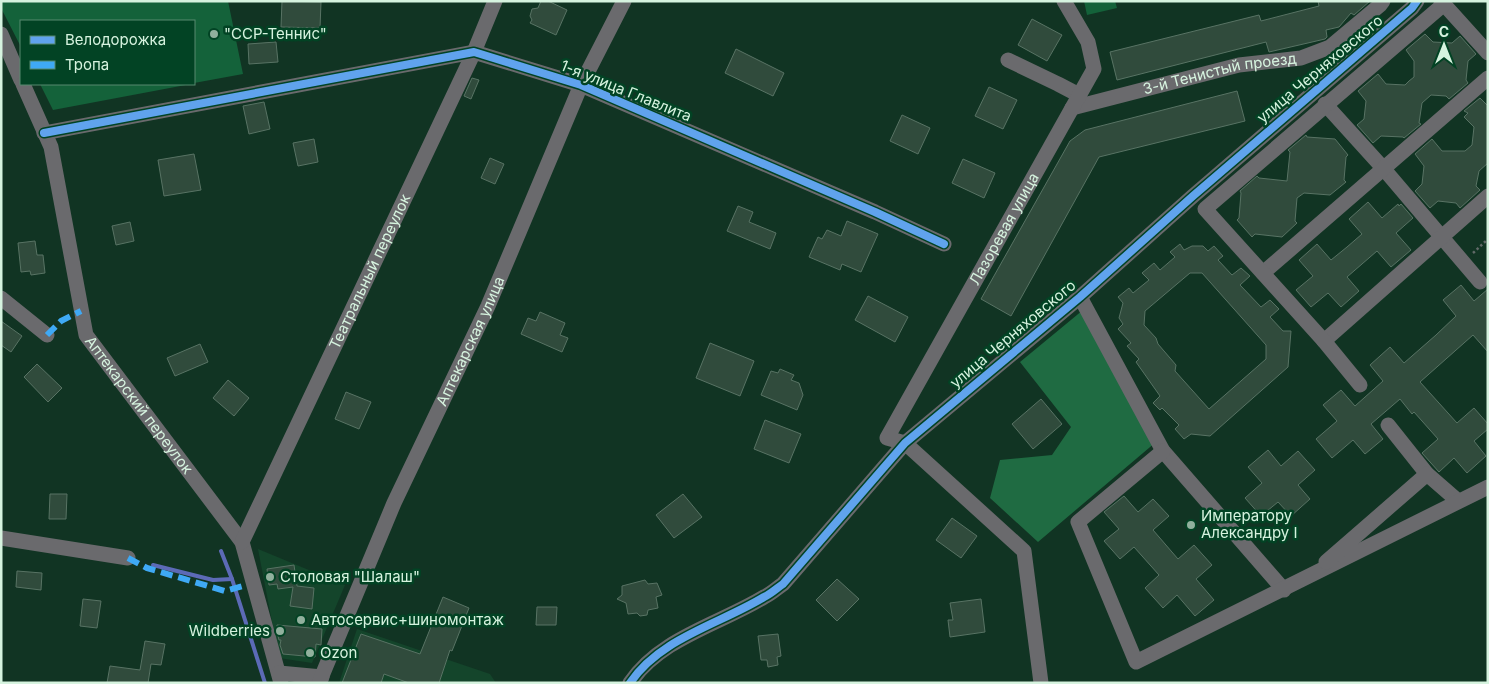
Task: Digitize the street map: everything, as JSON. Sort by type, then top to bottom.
[{"type":"street","name":"Театральный переулок","points":[[242,542],[474,52],[495,1]]},
{"type":"street","name":"Аптекарская улица","points":[[320,680],[394,503],[488,306],[581,85],[624,1]]},
{"type":"street","name":"Лазоревая улица","points":[[905,443],[887,438],[1094,69],[1088,42],[1064,1]]},
{"type":"street","name":"3-й Тенистый проезд","points":[[1075,101],[1239,66],[1301,58],[1330,47],[1383,1]]},
{"type":"street","name":"улица Черняховского","points":[[630,683],[652,659],[678,641],[765,597],[783,584],[905,443],[1080,297],[1268,130],[1412,8],[1417,1]]},
{"type":"street","points":[[1360,385],[1324,341],[1205,209],[1442,2],[1488,53]]},
{"type":"street","points":[[1,34],[20,78]]},
{"type":"street","name":"1-я улица Главлита","points":[[44,132],[474,52],[581,85],[875,212],[944,244]]},
{"type":"street","points":[[1008,60],[1058,84],[1075,101]]},
{"type":"street","points":[[1263,273],[1488,78]]},
{"type":"street","name":"Аптекарский переулок","points":[[23,85],[50,148],[86,335],[242,542],[280,678]]},
{"type":"street","points":[[1325,104],[1383,168],[1480,282]]},
{"type":"street","points":[[1324,341],[1488,196]]},
{"type":"street","points":[[1080,297],[1163,451],[1284,590]]},
{"type":"street","points":[[1,298],[47,335]]},
{"type":"street","points":[[1388,425],[1427,474],[1458,501]]},
{"type":"street","points":[[905,443],[1024,551],[1041,683]]},
{"type":"street","points":[[1163,451],[1078,522],[1136,662],[1488,487]]},
{"type":"street","points":[[1310,576],[1427,474]]},
{"type":"street","points":[[1,538],[128,558]]},
{"type":"street","points":[[280,678],[320,680]]},
{"type":"path","points":[[1463,262],[1488,239]]},
{"type":"shaded area","name":"\"ССР-Теннис\"","points":[[1,1],[228,1],[243,74],[195,83],[195,20],[20,20],[20,45],[1,8]]},
{"type":"shaded area","points":[[1084,1],[1115,1],[1117,8],[1087,15]]},
{"type":"shaded area","points":[[40,85],[186,85],[53,110]]},
{"type":"shaded area","points":[[1083,310],[1156,442],[1038,542],[990,498],[1000,460],[1052,455],[1071,427],[1020,362]]},
{"type":"shaded area","points":[[258,549],[345,585],[312,663],[279,658]]},
{"type":"shaded area","points":[[357,629],[490,674],[496,683],[339,683]]},
{"type":"building","points":[[282,1],[321,2],[320,28],[281,27]]},
{"type":"building","points":[[541,1],[548,1],[567,10],[556,35],[530,23],[532,20],[530,16],[532,9],[538,8]]},
{"type":"building","points":[[1318,1],[1370,1],[1354,15],[1351,13],[1339,27],[1326,30],[1327,37],[1325,39],[1269,52],[1266,42],[1117,80],[1110,52],[1259,15],[1261,21],[1319,6]]},
{"type":"building","points":[[1032,19],[1062,35],[1047,61],[1018,45]]},
{"type":"building","points":[[1425,34],[1433,42],[1452,43],[1460,36],[1476,54],[1468,61],[1466,80],[1468,83],[1449,99],[1446,96],[1431,95],[1422,103],[1419,123],[1421,124],[1404,138],[1381,136],[1373,143],[1357,125],[1364,119],[1366,101],[1358,91],[1378,74],[1386,84],[1405,85],[1414,77],[1414,61],[1406,50]]},
{"type":"building","points":[[276,42],[278,62],[249,64],[248,44]]},
{"type":"building","points":[[736,49],[784,73],[773,96],[725,73]]},
{"type":"building","points":[[472,78],[479,80],[471,99],[464,96]]},
{"type":"building","points":[[989,87],[1017,100],[1003,129],[975,116]]},
{"type":"building","points":[[1237,91],[1245,121],[1099,157],[1011,316],[981,299],[1070,141],[1085,130]]},
{"type":"building","points":[[1480,98],[1488,106],[1488,163],[1479,171],[1476,186],[1480,190],[1460,208],[1456,203],[1438,201],[1430,208],[1415,191],[1422,184],[1424,166],[1415,154],[1432,139],[1442,151],[1465,151],[1472,145],[1474,127],[1464,117],[1468,113],[1464,111]]},
{"type":"building","points":[[264,102],[270,129],[249,134],[243,106]]},
{"type":"building","points":[[902,115],[930,128],[918,154],[890,141]]},
{"type":"building","points":[[1306,135],[1307,137],[1335,139],[1348,155],[1346,157],[1344,180],[1346,182],[1330,195],[1304,193],[1297,198],[1295,221],[1297,223],[1282,237],[1255,234],[1252,237],[1237,220],[1239,218],[1240,191],[1257,176],[1259,178],[1287,181],[1290,152],[1288,150]]},
{"type":"building","points":[[314,139],[318,162],[298,166],[293,143]]},
{"type":"building","points":[[194,154],[201,190],[164,196],[158,160]]},
{"type":"building","points":[[490,158],[504,164],[495,184],[481,178]]},
{"type":"building","points":[[963,159],[995,173],[984,198],[952,183]]},
{"type":"building","points":[[1368,202],[1382,218],[1398,204],[1399,206],[1401,204],[1413,218],[1396,233],[1411,250],[1391,267],[1377,251],[1347,277],[1359,291],[1341,307],[1328,293],[1311,307],[1296,290],[1313,276],[1299,260],[1317,244],[1331,260],[1347,247],[1362,234],[1349,219]]},
{"type":"building","points":[[738,206],[753,212],[749,222],[776,233],[770,249],[727,231]]},
{"type":"building","points":[[847,221],[878,234],[861,272],[842,264],[840,270],[809,257],[818,237],[822,239],[827,230],[841,236]]},
{"type":"building","points":[[130,222],[134,241],[116,245],[112,226]]},
{"type":"building","points":[[35,241],[37,255],[43,255],[45,273],[31,275],[30,271],[21,272],[18,243]]},
{"type":"building","points":[[1180,244],[1184,250],[1192,246],[1203,246],[1208,251],[1214,246],[1223,256],[1218,260],[1232,275],[1241,268],[1250,276],[1240,285],[1261,307],[1270,300],[1279,309],[1270,317],[1283,331],[1291,331],[1288,367],[1210,436],[1191,434],[1184,439],[1175,429],[1179,425],[1162,408],[1160,410],[1153,403],[1160,396],[1136,362],[1139,359],[1127,346],[1131,343],[1118,329],[1123,324],[1119,318],[1123,303],[1118,297],[1129,288],[1133,293],[1149,280],[1142,273],[1154,263],[1160,270],[1175,257],[1170,252]],"holes":[[[1190,273],[1202,273],[1266,345],[1266,359],[1209,409],[1175,371],[1176,365],[1144,325],[1145,311]]]},
{"type":"building","points":[[1461,285],[1474,301],[1488,289],[1488,352],[1473,335],[1420,382],[1457,423],[1474,408],[1488,424],[1488,429],[1474,441],[1486,456],[1467,473],[1454,458],[1439,472],[1422,453],[1438,439],[1414,412],[1412,414],[1400,399],[1371,424],[1383,439],[1365,454],[1353,440],[1332,458],[1316,439],[1337,421],[1323,405],[1341,390],[1355,406],[1383,381],[1370,365],[1390,347],[1404,363],[1456,316],[1443,300]]},
{"type":"building","points":[[868,296],[908,317],[895,342],[855,320]]},
{"type":"building","points":[[540,312],[565,323],[560,335],[568,338],[562,352],[521,334],[528,318],[536,321]]},
{"type":"building","points":[[1,321],[22,336],[11,352],[1,345]]},
{"type":"building","points":[[710,343],[754,361],[740,396],[696,378]]},
{"type":"building","points":[[200,344],[208,362],[175,376],[167,358]]},
{"type":"building","points":[[37,364],[62,388],[48,402],[24,377]]},
{"type":"building","points":[[780,369],[794,375],[791,380],[799,383],[803,395],[797,410],[761,395],[771,371],[778,373]]},
{"type":"building","points":[[228,380],[249,398],[234,416],[213,398]]},
{"type":"building","points":[[346,392],[371,402],[359,429],[335,419]]},
{"type":"building","points":[[1041,399],[1062,424],[1033,449],[1012,424]]},
{"type":"building","points":[[765,420],[801,434],[789,463],[754,449]]},
{"type":"building","points":[[1268,450],[1281,466],[1298,451],[1315,470],[1298,485],[1310,499],[1291,516],[1278,502],[1261,516],[1245,498],[1262,483],[1248,467]]},
{"type":"building","points":[[50,494],[67,494],[66,519],[49,519]]},
{"type":"building","points":[[683,494],[702,517],[674,538],[656,515]]},
{"type":"building","points":[[1124,496],[1138,512],[1153,499],[1169,516],[1153,530],[1178,559],[1194,545],[1212,565],[1196,579],[1214,600],[1195,616],[1177,595],[1163,608],[1145,588],[1159,575],[1134,547],[1120,559],[1104,541],[1119,529],[1104,512]]},
{"type":"building","points":[[952,518],[977,536],[961,558],[936,540]]},
{"type":"building","points":[[294,565],[297,586],[314,588],[312,609],[290,606],[293,587],[278,589],[277,584],[269,585],[267,569]]},
{"type":"building","points":[[17,571],[42,573],[41,590],[16,587]]},
{"type":"building","points":[[837,579],[859,599],[837,621],[816,600]]},
{"type":"building","points":[[645,580],[648,584],[657,583],[662,595],[656,597],[658,608],[648,610],[647,615],[628,614],[626,603],[617,599],[622,595],[622,586]]},
{"type":"building","points":[[443,597],[469,608],[452,651],[450,650],[439,683],[409,683],[384,674],[381,683],[342,683],[361,634],[420,654]]},
{"type":"building","points":[[83,599],[101,601],[97,628],[80,626]]},
{"type":"building","points":[[981,599],[985,632],[950,637],[948,620],[953,620],[950,603]]},
{"type":"building","points":[[537,607],[557,607],[556,625],[536,625]]},
{"type":"building","points":[[277,625],[322,629],[321,645],[316,644],[315,657],[283,654]]},
{"type":"building","points":[[778,634],[781,656],[777,657],[778,665],[768,667],[767,660],[761,660],[758,636]]},
{"type":"building","points":[[145,641],[165,644],[161,665],[151,664],[148,683],[107,683],[110,666],[140,670]]},
{"type":"waterway","points":[[221,551],[232,579],[265,683]]},
{"type":"waterway","points":[[153,565],[213,580],[232,579]]},
{"type":"marked path","points":[[47,335],[61,321],[81,311]]},
{"type":"marked path","points":[[128,558],[147,568],[225,591],[243,586]]},
{"type":"cycle path","points":[[630,683],[657,654],[692,633],[747,607],[783,584],[905,443],[1080,297],[1193,196],[1412,8],[1417,1]]},
{"type":"cycle path","points":[[44,133],[474,52],[581,85],[875,212],[944,244]]},
{"type":"place","name":"\"ССР-Теннис\"","points":[[214,34]]},
{"type":"place","name":"Императору Александру I","points":[[1191,525]]},
{"type":"place","name":"Столовая \"Шалаш\"","points":[[270,577]]},
{"type":"place","name":"Автосервис+шиномонтаж","points":[[301,620]]},
{"type":"place","name":"Wildberries","points":[[280,631]]},
{"type":"place","name":"Ozon","points":[[310,653]]}]
